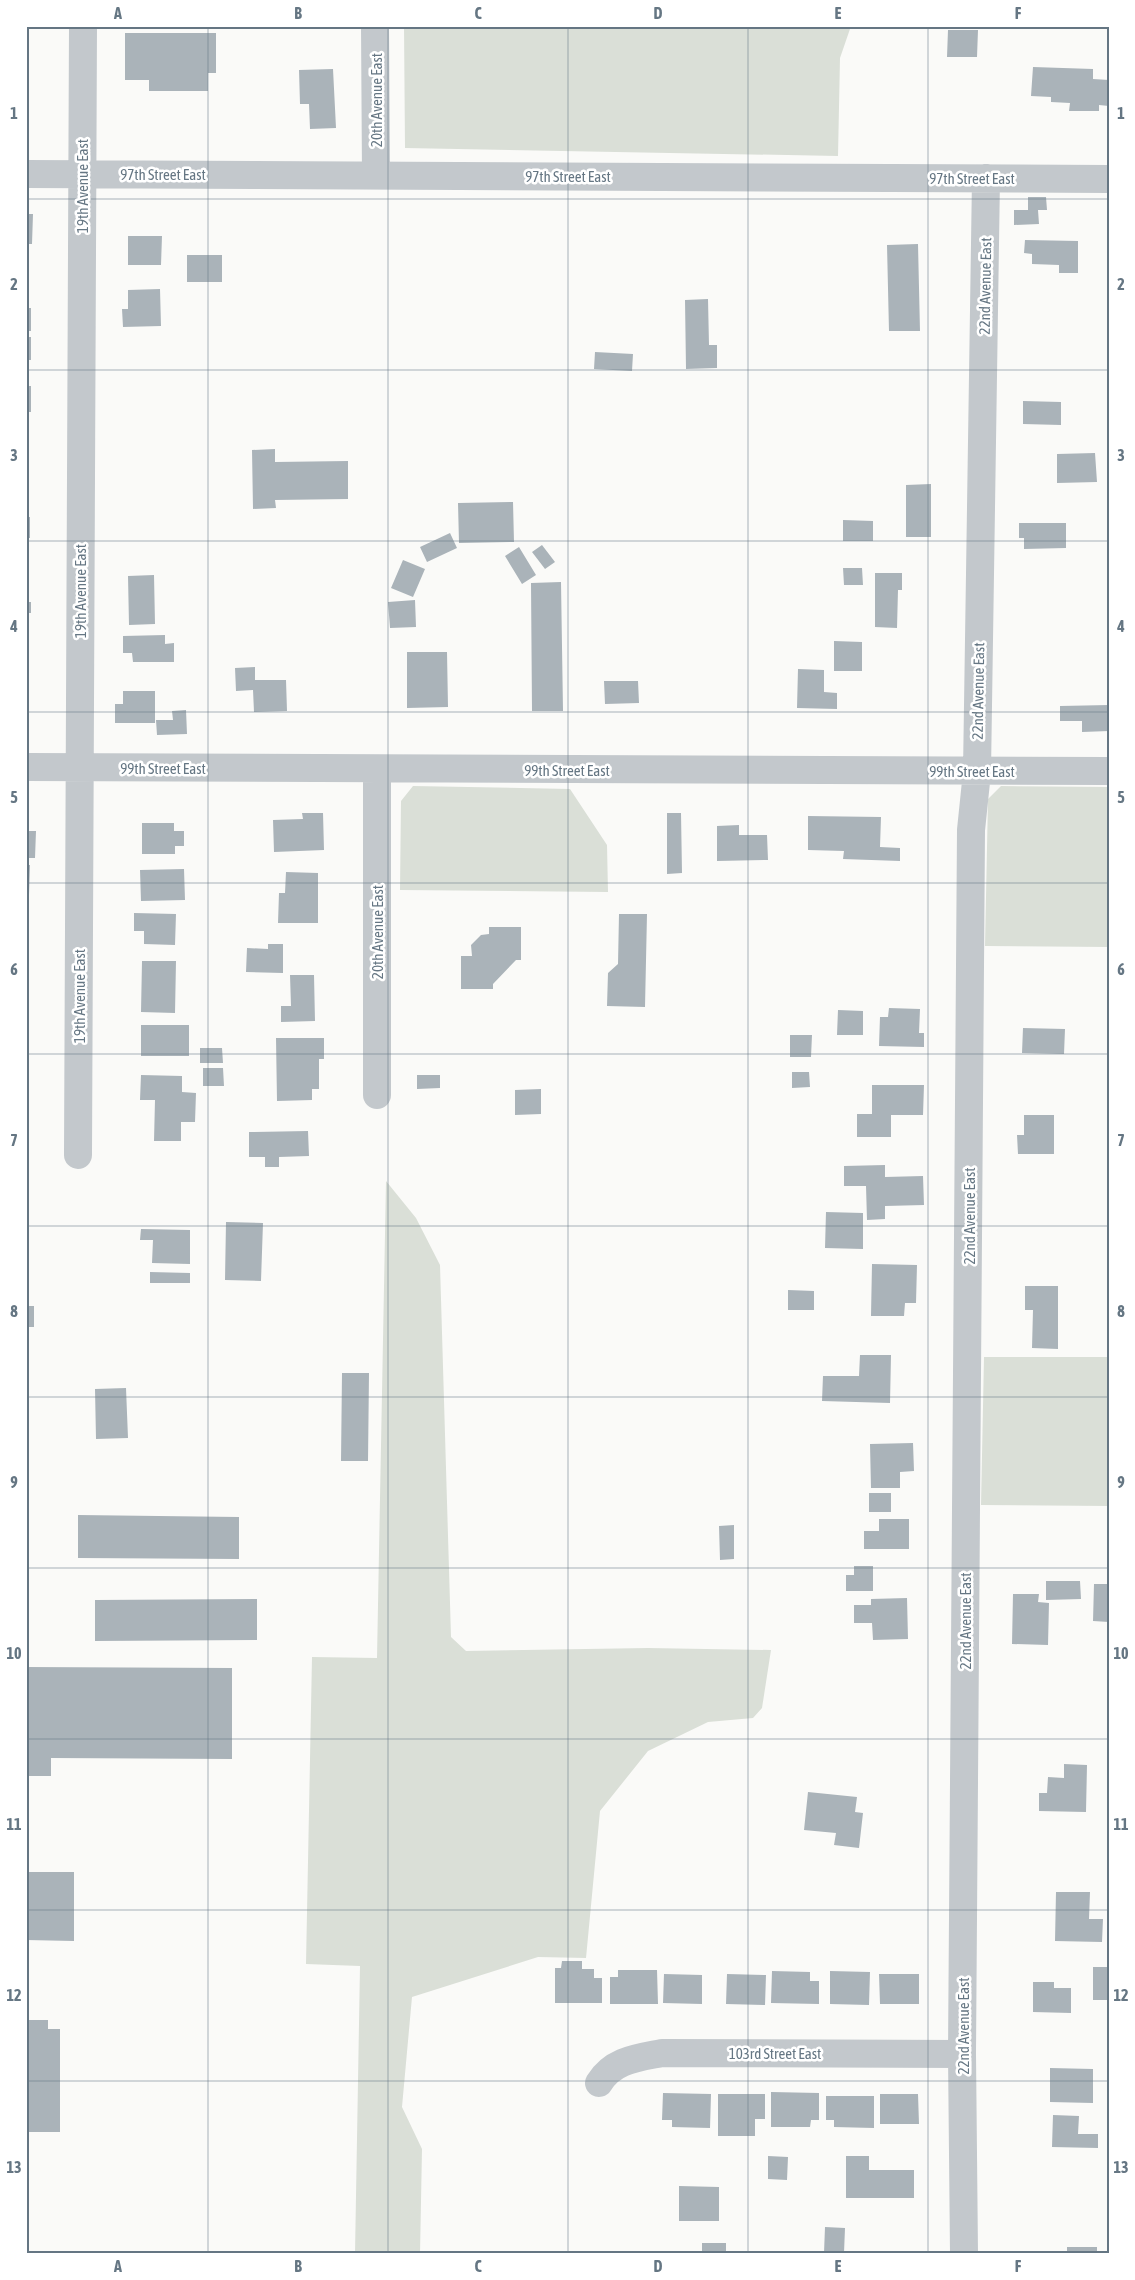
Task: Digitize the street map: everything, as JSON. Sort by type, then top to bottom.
[{"type":"street","name":"19th Avenue East","points":[[78,1156],[83,26]]},
{"type":"street","name":"20th Avenue East","points":[[375,26],[376,175]]},
{"type":"street","name":"97th Street East","points":[[26,174],[1109,178]]},
{"type":"street","name":"22nd Avenue East","points":[[964,2254],[962,2054],[971,850],[977,772],[986,178]]},
{"type":"street","name":"99th Street East","points":[[26,767],[1109,771]]},
{"type":"street","name":"20th Avenue East","points":[[377,769],[377,1095]]},
{"type":"street","name":"103rd Street East","points":[[599,2083],[611,2068],[620,2063],[662,2053],[962,2054]]},
{"type":"shaded area","points":[[404,26],[851,26],[840,58],[838,156],[405,148]]},
{"type":"shaded area","points":[[413,786],[570,789],[607,845],[608,892],[400,890],[401,801]]},
{"type":"shaded area","points":[[1001,786],[1109,787],[1109,947],[985,946],[988,799]]},
{"type":"shaded area","points":[[386,1181],[416,1218],[440,1265],[451,1637],[466,1651],[648,1648],[771,1650],[762,1708],[753,1718],[708,1722],[648,1751],[600,1811],[586,1958],[538,1957],[412,1997],[402,2107],[422,2149],[420,2254],[355,2254],[360,1966],[306,1964],[312,1657],[377,1658]]},
{"type":"shaded area","points":[[984,1357],[1109,1357],[1109,1506],[981,1505]]},
{"type":"building","points":[[948,30],[978,30],[977,57],[947,57]]},
{"type":"building","points":[[125,33],[216,33],[216,73],[208,73],[208,91],[149,91],[149,80],[125,80]]},
{"type":"building","points":[[1033,67],[1093,69],[1093,79],[1109,80],[1109,106],[1099,105],[1099,111],[1069,111],[1070,103],[1051,102],[1051,97],[1031,96]]},
{"type":"building","points":[[333,69],[336,128],[310,129],[309,104],[300,104],[299,70]]},
{"type":"building","points":[[1028,197],[1046,197],[1047,210],[1038,210],[1039,224],[1014,225],[1014,210],[1028,210]]},
{"type":"building","points":[[26,214],[33,214],[32,244],[26,244]]},
{"type":"building","points":[[128,236],[162,236],[161,265],[128,265]]},
{"type":"building","points":[[1025,240],[1078,241],[1078,273],[1059,273],[1059,265],[1032,264],[1032,254],[1024,253]]},
{"type":"building","points":[[918,244],[920,331],[889,331],[887,245]]},
{"type":"building","points":[[187,255],[222,255],[222,282],[187,282]]},
{"type":"building","points":[[160,289],[161,326],[123,327],[122,309],[128,309],[128,290]]},
{"type":"building","points":[[708,299],[709,345],[717,345],[717,368],[686,369],[685,300]]},
{"type":"building","points":[[26,308],[31,308],[31,331],[26,331]]},
{"type":"building","points":[[26,337],[31,337],[31,360],[26,360]]},
{"type":"building","points":[[595,352],[633,354],[632,371],[594,369]]},
{"type":"building","points":[[26,386],[31,386],[31,412],[26,412]]},
{"type":"building","points":[[1023,401],[1061,402],[1061,425],[1023,424]]},
{"type":"building","points":[[275,449],[275,462],[348,461],[348,499],[275,500],[276,508],[253,509],[252,450]]},
{"type":"building","points":[[1095,453],[1097,482],[1057,483],[1057,454]]},
{"type":"building","points":[[931,484],[931,537],[906,537],[906,485]]},
{"type":"building","points":[[513,502],[514,542],[459,543],[458,503]]},
{"type":"building","points":[[26,517],[30,517],[30,538],[26,538]]},
{"type":"building","points":[[843,520],[873,521],[873,541],[843,541]]},
{"type":"building","points":[[1019,523],[1066,523],[1066,548],[1024,549],[1024,538],[1019,538]]},
{"type":"building","points":[[450,533],[457,548],[427,562],[420,547]]},
{"type":"building","points":[[542,545],[555,562],[545,569],[532,552]]},
{"type":"building","points":[[519,547],[536,575],[522,584],[505,556]]},
{"type":"building","points":[[403,560],[425,569],[413,597],[391,588]]},
{"type":"building","points":[[843,568],[862,568],[863,585],[844,585]]},
{"type":"building","points":[[875,573],[902,573],[902,590],[898,590],[897,628],[875,627]]},
{"type":"building","points":[[154,575],[155,624],[129,625],[128,576]]},
{"type":"building","points":[[561,582],[563,711],[532,711],[531,583]]},
{"type":"building","points":[[415,600],[416,627],[390,628],[388,602]]},
{"type":"building","points":[[26,602],[31,602],[31,613],[26,613]]},
{"type":"building","points":[[165,635],[165,644],[174,643],[174,662],[133,662],[132,653],[123,653],[123,636]]},
{"type":"building","points":[[834,641],[862,642],[862,671],[834,671]]},
{"type":"building","points":[[407,652],[447,652],[448,707],[407,708]]},
{"type":"building","points":[[255,667],[255,680],[286,680],[287,711],[254,712],[253,690],[236,691],[235,668]]},
{"type":"building","points":[[798,669],[824,670],[824,692],[837,693],[837,709],[797,708]]},
{"type":"building","points":[[604,681],[638,681],[639,703],[605,704]]},
{"type":"building","points":[[123,691],[155,691],[155,723],[115,723],[115,704],[123,704]]},
{"type":"building","points":[[1109,705],[1109,731],[1082,732],[1082,721],[1060,721],[1060,706]]},
{"type":"building","points":[[186,710],[187,734],[157,735],[156,720],[173,720],[172,711]]},
{"type":"building","points":[[302,813],[323,813],[324,850],[274,852],[273,820],[303,819]]},
{"type":"building","points":[[667,813],[681,813],[682,873],[667,874]]},
{"type":"building","points":[[808,816],[881,817],[880,847],[900,848],[900,861],[843,859],[844,851],[808,850]]},
{"type":"building","points":[[142,823],[174,823],[174,831],[184,831],[184,846],[175,846],[175,854],[142,854]]},
{"type":"building","points":[[739,825],[739,835],[767,835],[768,860],[717,861],[717,826]]},
{"type":"building","points":[[26,831],[36,831],[35,858],[26,858]]},
{"type":"building","points":[[26,865],[30,865],[29,895],[26,895]]},
{"type":"building","points":[[184,869],[185,900],[141,901],[140,870]]},
{"type":"building","points":[[286,872],[318,873],[318,923],[278,923],[279,893],[285,893]]},
{"type":"building","points":[[134,913],[176,914],[175,945],[144,944],[144,931],[134,931]]},
{"type":"building","points":[[619,914],[647,914],[645,1007],[607,1006],[608,973],[618,964]]},
{"type":"building","points":[[489,927],[521,927],[521,960],[516,960],[493,984],[493,989],[461,989],[461,956],[472,956],[471,945],[481,935],[489,934]]},
{"type":"building","points":[[268,944],[283,944],[283,973],[246,972],[247,948],[268,949]]},
{"type":"building","points":[[142,961],[176,961],[175,1013],[141,1012]]},
{"type":"building","points":[[290,975],[314,975],[315,1021],[281,1022],[281,1006],[291,1006]]},
{"type":"building","points":[[889,1008],[920,1009],[919,1033],[924,1033],[924,1047],[879,1046],[880,1017],[888,1017]]},
{"type":"building","points":[[838,1010],[863,1011],[863,1035],[837,1035]]},
{"type":"building","points":[[141,1025],[189,1025],[189,1056],[141,1056]]},
{"type":"building","points":[[1023,1028],[1065,1029],[1064,1054],[1022,1053]]},
{"type":"building","points":[[790,1035],[812,1035],[811,1057],[790,1057]]},
{"type":"building","points":[[276,1038],[324,1038],[324,1059],[319,1059],[319,1089],[312,1089],[312,1100],[277,1101]]},
{"type":"building","points":[[200,1048],[222,1048],[223,1063],[200,1063]]},
{"type":"building","points":[[203,1068],[223,1068],[224,1086],[203,1086]]},
{"type":"building","points":[[792,1072],[809,1072],[810,1087],[792,1088]]},
{"type":"building","points":[[141,1075],[182,1076],[182,1092],[196,1093],[195,1122],[181,1122],[181,1141],[154,1141],[155,1100],[140,1100]]},
{"type":"building","points":[[417,1075],[440,1075],[440,1088],[417,1089]]},
{"type":"building","points":[[872,1085],[924,1085],[923,1115],[891,1115],[891,1137],[857,1137],[857,1114],[872,1114]]},
{"type":"building","points":[[541,1089],[541,1114],[515,1115],[515,1090]]},
{"type":"building","points":[[1024,1115],[1054,1115],[1054,1154],[1018,1154],[1017,1135],[1024,1135]]},
{"type":"building","points":[[308,1131],[309,1156],[279,1157],[279,1167],[265,1167],[265,1157],[249,1157],[249,1132]]},
{"type":"building","points":[[885,1165],[885,1177],[923,1176],[924,1205],[885,1206],[885,1219],[867,1220],[866,1186],[844,1186],[844,1166]]},
{"type":"building","points":[[826,1212],[863,1213],[863,1249],[825,1248]]},
{"type":"building","points":[[226,1222],[263,1223],[261,1281],[225,1280]]},
{"type":"building","points":[[141,1229],[190,1230],[190,1264],[152,1263],[153,1240],[140,1240]]},
{"type":"building","points":[[872,1264],[917,1265],[916,1303],[905,1303],[904,1316],[871,1316]]},
{"type":"building","points":[[150,1272],[190,1273],[190,1283],[150,1283]]},
{"type":"building","points":[[1025,1286],[1058,1286],[1058,1349],[1032,1348],[1033,1310],[1025,1310]]},
{"type":"building","points":[[788,1290],[814,1291],[814,1310],[788,1310]]},
{"type":"building","points":[[26,1306],[34,1306],[34,1327],[26,1327]]},
{"type":"building","points":[[860,1355],[891,1355],[890,1403],[822,1401],[823,1376],[859,1376]]},
{"type":"building","points":[[342,1373],[369,1373],[368,1461],[341,1461]]},
{"type":"building","points":[[126,1388],[128,1438],[96,1439],[95,1389]]},
{"type":"building","points":[[913,1443],[914,1471],[900,1472],[900,1488],[871,1488],[870,1444]]},
{"type":"building","points":[[869,1493],[891,1493],[891,1512],[869,1512]]},
{"type":"building","points":[[78,1515],[239,1517],[239,1559],[78,1558]]},
{"type":"building","points":[[879,1519],[909,1519],[909,1549],[864,1549],[864,1531],[879,1531]]},
{"type":"building","points":[[734,1525],[734,1559],[720,1560],[719,1526]]},
{"type":"building","points":[[854,1566],[873,1566],[873,1591],[846,1591],[846,1575],[854,1575]]},
{"type":"building","points":[[1046,1581],[1080,1581],[1081,1599],[1046,1600]]},
{"type":"building","points":[[1094,1584],[1109,1584],[1109,1622],[1093,1621]]},
{"type":"building","points":[[1013,1594],[1039,1594],[1038,1602],[1049,1603],[1048,1645],[1012,1644]]},
{"type":"building","points":[[907,1598],[908,1639],[873,1640],[872,1623],[854,1623],[854,1605],[871,1605],[871,1599]]},
{"type":"building","points":[[257,1599],[257,1640],[95,1641],[95,1600]]},
{"type":"building","points":[[26,1667],[232,1668],[232,1759],[51,1758],[51,1776],[26,1776]]},
{"type":"building","points":[[1064,1764],[1087,1765],[1086,1812],[1039,1811],[1039,1793],[1047,1793],[1048,1777],[1064,1778]]},
{"type":"building","points":[[808,1792],[857,1797],[855,1812],[863,1813],[859,1848],[834,1845],[836,1833],[804,1830]]},
{"type":"building","points":[[26,1872],[74,1872],[74,1941],[26,1940]]},
{"type":"building","points":[[1056,1892],[1090,1892],[1089,1919],[1103,1919],[1102,1942],[1055,1941]]},
{"type":"building","points":[[562,1961],[582,1961],[582,1969],[594,1969],[594,1978],[602,1978],[602,2003],[555,2003],[555,1968],[561,1968]]},
{"type":"building","points":[[1093,1967],[1109,1967],[1109,2000],[1093,2000]]},
{"type":"building","points":[[618,1970],[657,1970],[658,2004],[610,2004],[610,1977],[618,1977]]},
{"type":"building","points":[[772,1971],[810,1972],[810,1981],[819,1981],[819,2004],[771,2003]]},
{"type":"building","points":[[830,1971],[870,1972],[869,2005],[830,2004]]},
{"type":"building","points":[[664,1974],[702,1975],[702,2004],[663,2003]]},
{"type":"building","points":[[727,1974],[766,1975],[765,2005],[726,2004]]},
{"type":"building","points":[[879,1974],[919,1974],[919,2004],[880,2004]]},
{"type":"building","points":[[1033,1982],[1054,1982],[1054,1988],[1071,1988],[1071,2013],[1033,2012]]},
{"type":"building","points":[[26,2020],[48,2020],[48,2029],[60,2029],[60,2132],[26,2132]]},
{"type":"building","points":[[1050,2068],[1093,2069],[1093,2103],[1050,2102]]},
{"type":"building","points":[[771,2092],[819,2093],[819,2120],[811,2120],[810,2127],[771,2127]]},
{"type":"building","points":[[663,2093],[711,2094],[710,2128],[672,2127],[672,2120],[662,2120]]},
{"type":"building","points":[[718,2094],[765,2094],[765,2119],[755,2119],[755,2136],[718,2136]]},
{"type":"building","points":[[880,2094],[918,2094],[919,2124],[880,2124]]},
{"type":"building","points":[[826,2096],[874,2096],[874,2128],[834,2127],[834,2120],[826,2120]]},
{"type":"building","points":[[1053,2115],[1079,2116],[1078,2134],[1098,2134],[1098,2148],[1052,2147]]},
{"type":"building","points":[[768,2156],[788,2157],[787,2180],[768,2179]]},
{"type":"building","points":[[846,2156],[869,2156],[869,2170],[914,2170],[914,2198],[846,2198]]},
{"type":"building","points":[[679,2186],[719,2187],[719,2221],[679,2221]]},
{"type":"building","points":[[825,2227],[845,2228],[844,2253],[824,2253]]},
{"type":"building","points":[[702,2243],[726,2243],[726,2254],[702,2254]]},
{"type":"building","points":[[1067,2247],[1097,2247],[1097,2254],[1067,2254]]}]
